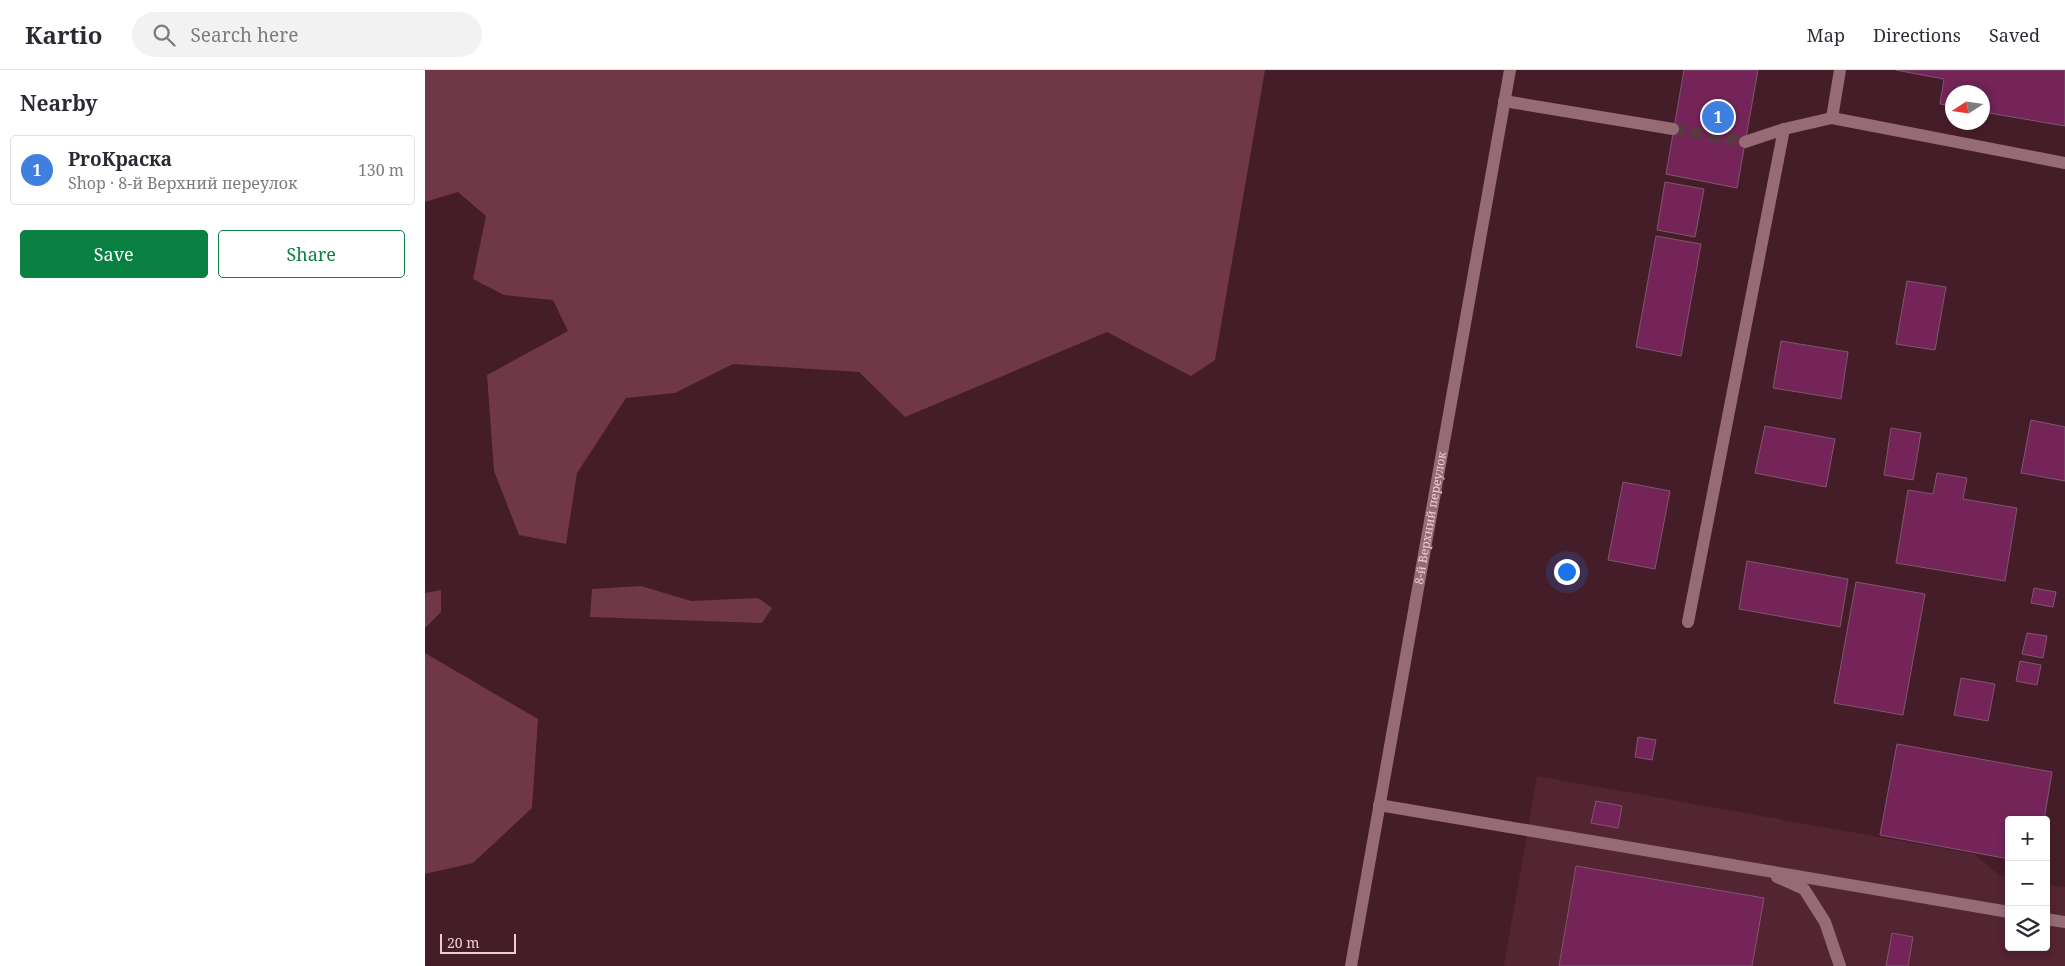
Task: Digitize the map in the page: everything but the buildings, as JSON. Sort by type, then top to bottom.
[{"type":"street","name":"8-й Верхний переулок","points":[[1351,966],[1510,70]]},
{"type":"street","points":[[1832,118],[1840,70]]},
{"type":"street","points":[[1504,101],[1673,129]]},
{"type":"street","points":[[1745,142],[1783,129],[1832,118],[2065,163]]},
{"type":"street","points":[[1688,622],[1783,129]]},
{"type":"street","points":[[1379,805],[2005,911]]},
{"type":"street","points":[[1761,869],[1804,889],[1825,922],[1840,966]]},
{"type":"street","points":[[2050,920],[2065,922]]},
{"type":"shaded area","points":[[425,70],[1265,70],[1215,360],[1191,376],[1107,332],[905,417],[859,372],[733,364],[675,393],[626,398],[577,473],[566,544],[519,535],[494,471],[487,375],[568,331],[553,300],[504,295],[473,279],[486,216],[458,192],[425,202]]},
{"type":"shaded area","points":[[641,586],[691,601],[758,598],[772,608],[762,623],[590,617],[592,589]]},
{"type":"shaded area","points":[[441,590],[441,612],[425,628],[425,593]]},
{"type":"shaded area","points":[[425,653],[538,719],[532,808],[473,863],[425,874]]},
{"type":"shaded area","points":[[1537,776],[1974,854],[2000,876],[2005,877],[2005,951],[2050,951],[2050,885],[2065,887],[2065,966],[1504,966]]},
{"type":"tunnel","points":[[1673,129],[1745,142]]},
{"type":"place","name":"ProКраска","points":[[1718,117]]}]
